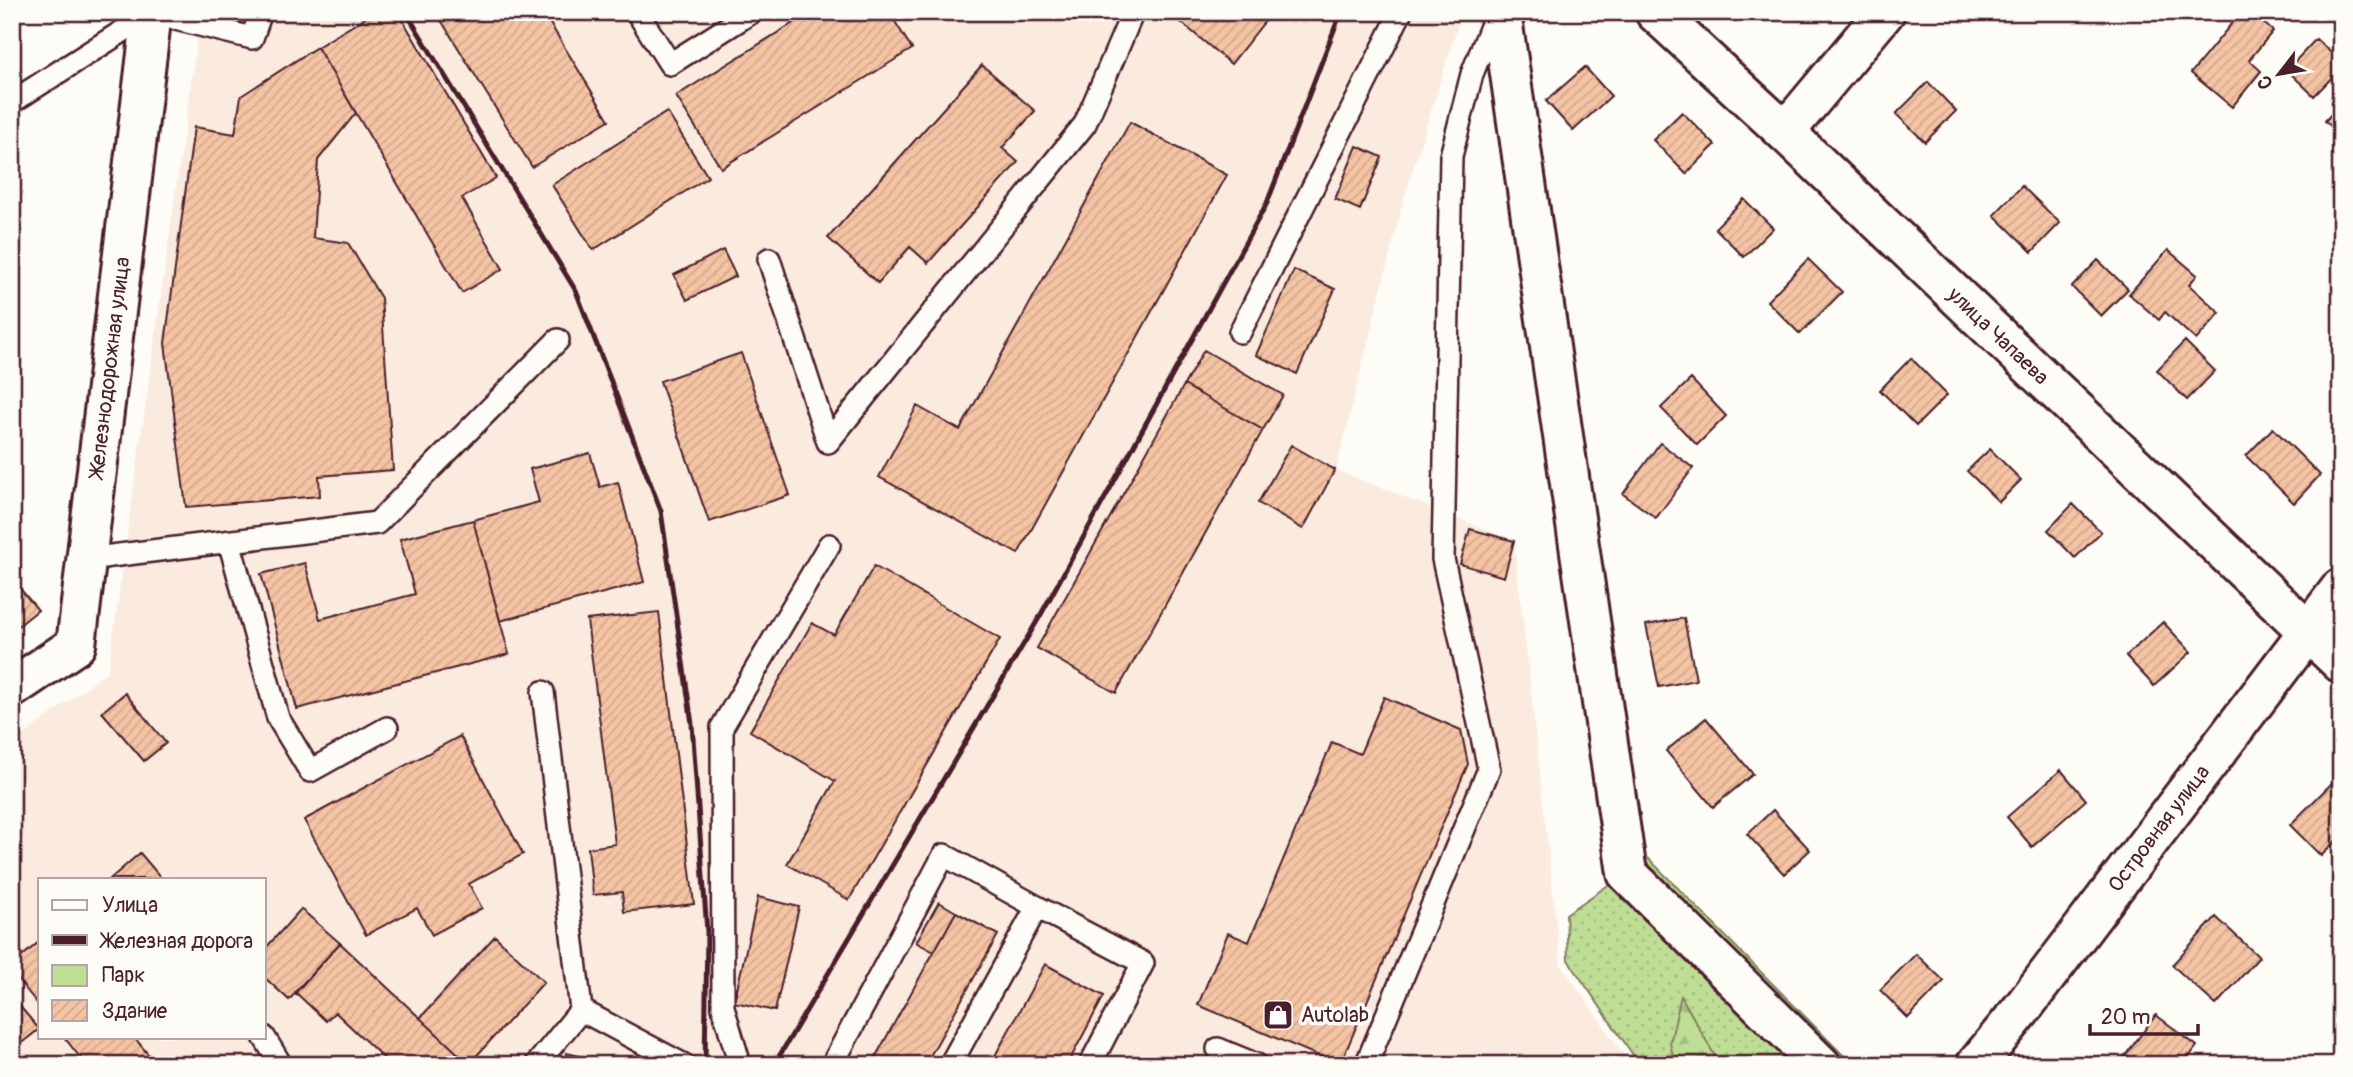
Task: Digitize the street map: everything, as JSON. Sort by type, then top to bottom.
[{"type":"street","points":[[1499,12],[1627,873],[1821,1065]]},
{"type":"street","name":"улица Чапаева","points":[[1655,12],[1785,132],[2341,663]]},
{"type":"street","points":[[1785,132],[1885,12]]},
{"type":"street","name":"Железнодорожная улица","points":[[12,688],[76,645],[151,13]]},
{"type":"street","name":"Островная улица","points":[[1976,1065],[2021,1010],[2307,630],[2341,589]]},
{"type":"lane","points":[[12,102],[151,13],[252,38],[261,12]]},
{"type":"lane","points":[[637,12],[670,64],[752,12]]},
{"type":"lane","points":[[769,259],[828,442],[1085,124],[1133,12]]},
{"type":"lane","points":[[1240,332],[1401,12]]},
{"type":"lane","points":[[1366,1065],[1489,769],[1443,559],[1451,156],[1472,74],[1499,12]]},
{"type":"lane","points":[[86,559],[377,523],[558,340]]},
{"type":"lane","points":[[229,541],[278,718],[310,771],[387,728]]},
{"type":"lane","points":[[740,1065],[723,1007],[722,727],[828,545]]},
{"type":"lane","points":[[536,1065],[581,1010],[542,692]]},
{"type":"lane","points":[[832,1065],[944,855],[1143,963],[1090,1065]]},
{"type":"lane","points":[[950,1065],[1037,907]]},
{"type":"lane","points":[[581,1010],[684,1065]]},
{"type":"lane","points":[[265,1038],[281,1065]]},
{"type":"lane","points":[[1218,1049],[1256,1065]]},
{"type":"shaded area","points":[[201,12],[1462,12],[1405,194],[1336,470],[1514,541],[1561,965],[1631,1065],[12,1065],[12,744],[108,671]]},
{"type":"green space","points":[[1648,858],[1853,1065],[1640,1065],[1568,960],[1566,914]]},
{"type":"green space","points":[[1681,996],[1720,1065],[1675,1065],[1670,1043]]},
{"type":"building","points":[[375,12],[398,12],[496,178],[462,198],[503,269],[462,293],[317,47]]},
{"type":"building","points":[[436,12],[543,12],[609,120],[532,167]]},
{"type":"building","points":[[811,12],[889,12],[912,49],[721,168],[676,96]]},
{"type":"building","points":[[1183,12],[1272,12],[1231,64],[1177,19]]},
{"type":"building","points":[[2241,12],[2251,12],[2273,31],[2249,60],[2261,71],[2232,107],[2191,73]]},
{"type":"building","points":[[2316,39],[2341,62],[2341,68],[2314,96],[2287,70]]},
{"type":"building","points":[[317,47],[356,113],[318,160],[313,238],[348,243],[381,298],[393,470],[319,476],[320,496],[186,507],[165,343],[194,127],[235,134],[241,96]]},
{"type":"building","points":[[982,65],[1035,111],[1002,148],[1018,162],[928,263],[910,247],[878,283],[828,238]]},
{"type":"building","points":[[1585,67],[1611,96],[1573,131],[1546,101]]},
{"type":"building","points":[[1928,82],[1956,111],[1925,142],[1896,114]]},
{"type":"building","points":[[2341,103],[2341,135],[2325,121]]},
{"type":"building","points":[[667,112],[708,177],[593,250],[552,185]]},
{"type":"building","points":[[1682,112],[1715,145],[1686,174],[1653,140]]},
{"type":"building","points":[[1130,122],[1227,175],[1018,554],[879,477],[917,406],[960,430]]},
{"type":"building","points":[[1357,146],[1382,157],[1360,210],[1335,199]]},
{"type":"building","points":[[2022,186],[2060,223],[2032,252],[1994,215]]},
{"type":"building","points":[[1744,199],[1773,228],[1744,257],[1715,228]]},
{"type":"building","points":[[723,250],[736,276],[687,300],[674,275]]},
{"type":"building","points":[[2168,250],[2197,275],[2189,285],[2220,313],[2196,340],[2165,312],[2159,320],[2129,294]]},
{"type":"building","points":[[1808,259],[1842,292],[1800,334],[1767,301]]},
{"type":"building","points":[[2098,260],[2128,289],[2101,316],[2072,287]]},
{"type":"building","points":[[1294,270],[1335,289],[1297,374],[1256,355]]},
{"type":"building","points":[[2185,341],[2215,371],[2187,400],[2157,370]]},
{"type":"building","points":[[1204,350],[1283,395],[1263,430],[1184,385]]},
{"type":"building","points":[[741,353],[790,495],[709,522],[660,381]]},
{"type":"building","points":[[1911,358],[1947,395],[1916,426],[1880,390]]},
{"type":"building","points":[[1691,379],[1726,416],[1697,445],[1661,408]]},
{"type":"building","points":[[1184,385],[1263,430],[1116,693],[1037,648]]},
{"type":"building","points":[[2273,428],[2320,475],[2294,503],[2246,456]]},
{"type":"building","points":[[1660,443],[1693,468],[1656,518],[1623,494]]},
{"type":"building","points":[[1291,445],[1335,470],[1303,529],[1258,503]]},
{"type":"building","points":[[1990,449],[2021,480],[1999,502],[1967,471]]},
{"type":"building","points":[[590,453],[600,487],[618,482],[644,582],[500,621],[473,520],[539,502],[530,469]]},
{"type":"building","points":[[2073,504],[2101,532],[2075,558],[2048,530]]},
{"type":"building","points":[[473,520],[509,654],[297,709],[261,574],[305,563],[320,619],[415,594],[400,539]]},
{"type":"building","points":[[1470,529],[1514,541],[1504,577],[1460,564]]},
{"type":"building","points":[[874,566],[1000,639],[849,900],[787,864],[835,781],[750,731],[812,623],[834,635]]},
{"type":"building","points":[[12,579],[38,610],[12,631]]},
{"type":"building","points":[[659,612],[694,904],[624,912],[622,892],[593,895],[588,848],[615,844],[587,620]]},
{"type":"building","points":[[1684,618],[1696,680],[1659,687],[1646,625]]},
{"type":"building","points":[[2163,622],[2191,652],[2154,686],[2126,656]]},
{"type":"building","points":[[125,693],[166,743],[144,761],[102,712]]},
{"type":"building","points":[[1384,697],[1461,730],[1468,764],[1340,1065],[1198,1005],[1228,933],[1249,942],[1332,742],[1360,754]]},
{"type":"building","points":[[1706,718],[1753,774],[1713,807],[1666,751]]},
{"type":"building","points":[[460,736],[523,854],[469,884],[482,908],[432,935],[417,908],[366,935],[304,820]]},
{"type":"building","points":[[2061,770],[2086,800],[2032,847],[2007,817]]},
{"type":"building","points":[[2335,780],[2341,786],[2341,836],[2321,856],[2290,825]]},
{"type":"building","points":[[1773,810],[1810,850],[1784,874],[1747,834]]},
{"type":"building","points":[[140,853],[161,878],[111,878]]},
{"type":"building","points":[[758,897],[799,907],[775,1011],[734,1002]]},
{"type":"building","points":[[939,902],[956,912],[934,952],[916,942]]},
{"type":"building","points":[[301,909],[340,943],[289,1000],[266,979],[266,948]]},
{"type":"building","points":[[956,912],[998,935],[925,1065],[871,1065]]},
{"type":"building","points":[[2216,917],[2259,957],[2216,1005],[2172,965]]},
{"type":"building","points":[[495,936],[544,982],[469,1064],[420,1018]]},
{"type":"building","points":[[38,943],[38,1004],[12,972],[12,965]]},
{"type":"building","points":[[340,943],[469,1064],[391,1065],[335,1012],[326,1021],[295,992]]},
{"type":"building","points":[[1916,954],[1944,981],[1908,1018],[1880,990]]},
{"type":"building","points":[[1045,964],[1104,996],[1067,1065],[990,1065]]},
{"type":"building","points":[[12,997],[38,1030],[12,1051]]},
{"type":"building","points":[[2156,1015],[2197,1046],[2183,1065],[2118,1065]]},
{"type":"building","points":[[65,1038],[135,1038],[157,1065],[86,1065]]},
{"type":"building","points":[[567,1053],[610,1064],[564,1065]]},
{"type":"railway","points":[[406,12],[576,291],[661,511],[692,724],[707,932],[705,1065]]},
{"type":"railway","points":[[774,1065],[1039,618],[1267,203],[1341,12]]},
{"type":"place","name":"Autolab","points":[[1278,1015]]}]
